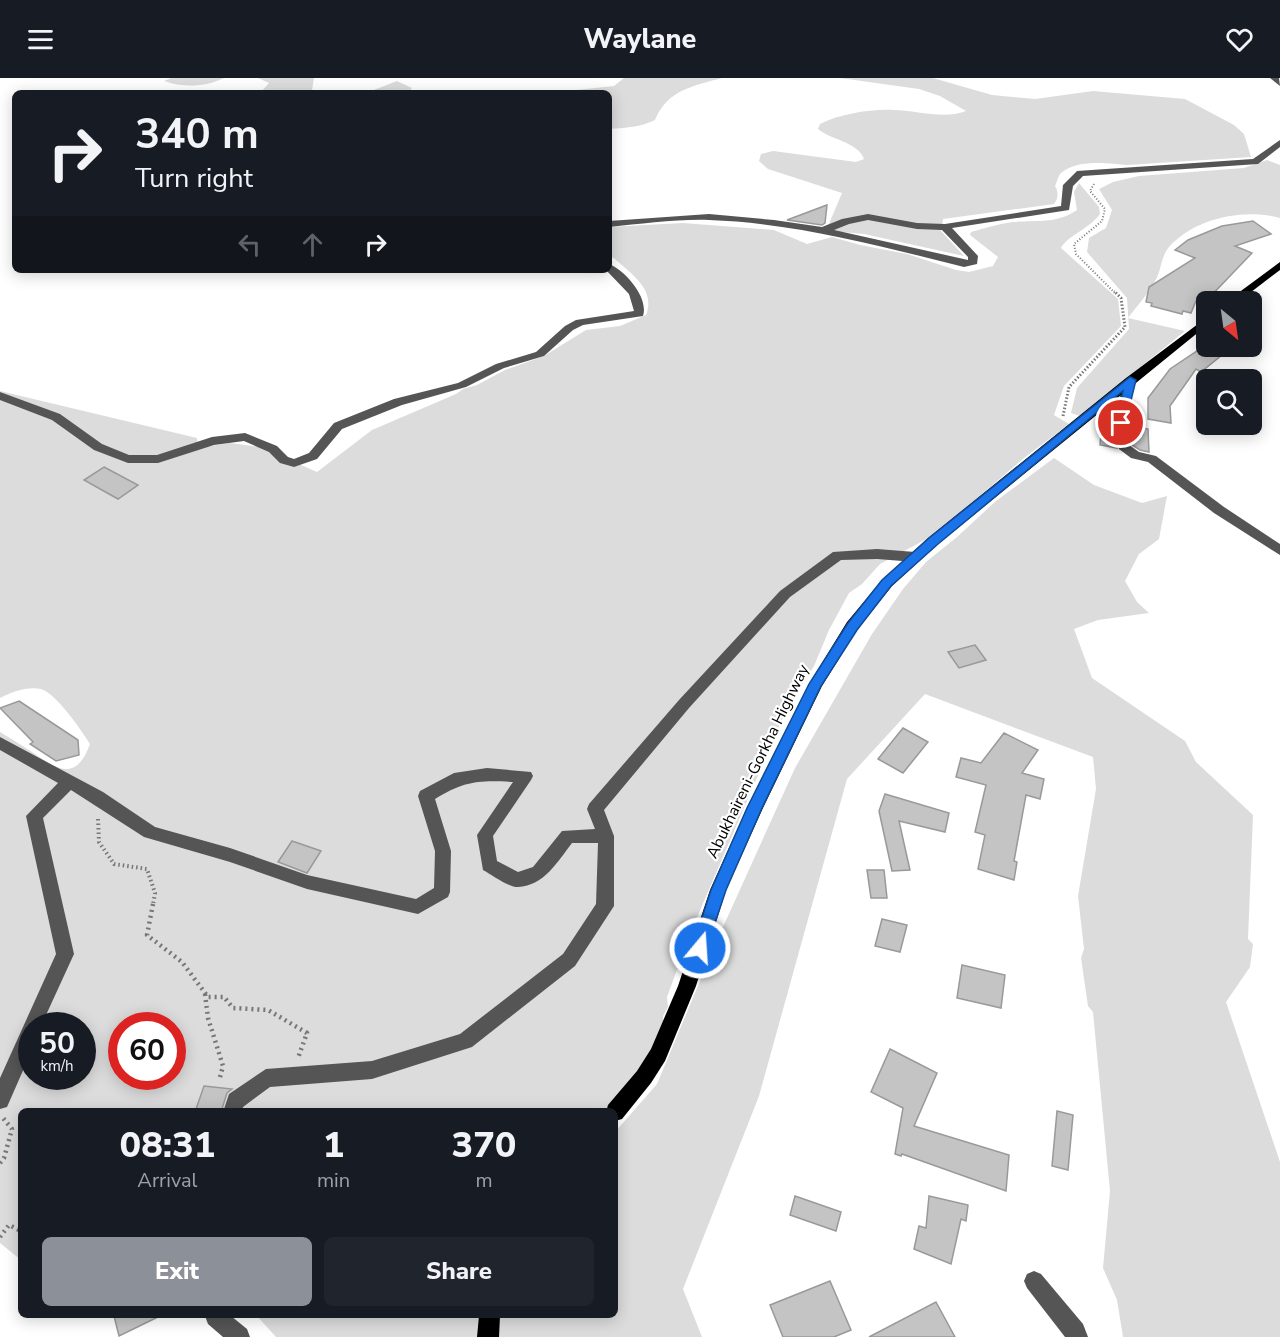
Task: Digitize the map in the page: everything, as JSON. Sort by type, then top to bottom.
[{"type":"main road","points":[[1246,291],[1280,265]]},
{"type":"main road","name":"Abukhaireni-Gorkha Highway","points":[[618,1108],[644,1077],[657,1055],[687,986],[718,890],[754,808],[816,684],[852,626],[886,583],[915,557],[1130,380],[1196,329]]},
{"type":"main road","points":[[488,1337],[490,1318]]},
{"type":"street","points":[[1274,78],[1280,83]]},
{"type":"street","points":[[821,231],[846,221],[868,217],[917,226],[945,227],[1066,208],[1068,185],[1080,173],[1109,173],[1255,162],[1280,143]]},
{"type":"street","points":[[612,224],[708,217],[753,220],[876,241],[964,264],[973,262],[973,256],[945,227]]},
{"type":"street","points":[[0,396],[56,417],[98,447],[128,459],[158,459],[212,441],[245,437],[273,449],[284,460],[294,464],[313,456],[338,426],[398,402],[462,385],[500,366],[540,354],[569,328],[580,322],[639,314],[640,306],[633,291],[612,270]]},
{"type":"street","points":[[1130,380],[1122,413],[1124,446],[1135,455],[1152,459],[1219,510],[1280,550]]},
{"type":"street","points":[[233,1108],[236,1101],[266,1078],[372,1070],[465,1041],[569,960],[604,906],[606,836],[595,809],[684,704],[786,594],[838,555],[877,554],[915,557]]},
{"type":"street","points":[[0,743],[150,832],[231,855],[307,882],[418,907],[442,892],[443,851],[426,796],[454,779],[487,774],[525,776],[485,835],[489,865],[517,880],[539,872],[567,836],[606,836]]},
{"type":"street","points":[[39,1012],[65,954],[34,816],[69,782]]},
{"type":"street","points":[[0,1100],[18,1059]]},
{"type":"street","points":[[1034,1281],[1077,1337]]},
{"type":"street","points":[[218,1318],[238,1337]]},
{"type":"path","points":[[1082,419],[1062,416],[1069,387],[1125,327],[1121,297],[1076,254],[1074,244],[1102,221],[1105,209],[1090,191],[1095,182],[1109,173]]},
{"type":"path","points":[[92,816],[99,819],[99,842],[114,864],[147,869],[155,893],[147,935],[166,946],[194,973],[208,997],[224,997],[233,1008],[268,1010],[307,1033],[292,1076]]},
{"type":"path","points":[[205,991],[208,1018],[223,1066],[219,1081]]},
{"type":"path","points":[[0,1113],[12,1129],[4,1158],[0,1163]]},
{"type":"path","points":[[0,1237],[9,1225],[18,1229]]},
{"type":"shaded area","points":[[171,78],[224,78],[194,86],[164,81]]},
{"type":"shaded area","points":[[258,78],[314,78],[312,90],[263,90],[269,83]]},
{"type":"shaded area","points":[[624,78],[722,78],[691,87],[674,96],[666,102],[655,120],[639,126],[612,129],[612,90],[576,90],[614,86]]},
{"type":"shaded area","points":[[840,78],[933,78],[992,95],[1035,99],[1093,91],[1185,99],[1234,125],[1244,134],[1251,157],[1127,165],[1093,163],[1075,166],[1059,176],[1055,186],[1058,195],[1054,204],[943,219],[941,231],[964,256],[864,234],[819,230],[828,226],[842,193],[768,169],[759,161],[761,154],[773,151],[856,162],[864,159],[861,153],[850,145],[823,133],[818,129],[820,124],[846,115],[875,110],[902,110],[939,115],[966,111],[940,96],[919,89]]},
{"type":"shaded area","points":[[397,81],[412,88],[410,90],[374,90]]},
{"type":"shaded area","points":[[1267,160],[1280,165],[1280,218],[1266,215],[1236,215],[1206,222],[1192,229],[1166,251],[1155,281],[1128,318],[1127,298],[1087,252],[1089,238],[1106,228],[1112,210],[1099,189],[1113,182],[1139,176],[1244,168]]},
{"type":"shaded area","points":[[1079,183],[1099,207],[1100,214],[1061,248],[1118,299],[1121,326],[1064,386],[1054,415],[1069,424],[1024,458],[934,535],[880,564],[862,584],[849,593],[829,630],[814,666],[786,710],[692,929],[667,997],[668,1007],[663,1016],[663,1024],[635,1084],[607,1108],[18,1108],[18,1258],[0,1243],[0,732],[50,764],[66,769],[79,764],[90,744],[68,713],[47,692],[36,688],[25,689],[0,698],[0,391],[197,438],[198,448],[230,443],[260,447],[317,472],[372,430],[463,389],[477,385],[505,370],[544,356],[586,330],[620,326],[646,315],[648,298],[641,283],[612,258],[612,227],[683,223],[774,230],[807,244],[832,237],[907,254],[969,272],[993,266],[998,257],[970,235],[971,232],[1013,222],[1062,218],[1077,210],[1074,192]]},
{"type":"shaded area","points":[[1128,318],[1185,331],[1080,416],[1071,413],[1077,388],[1129,329]]},
{"type":"shaded area","points":[[1054,458],[1094,485],[1142,503],[1167,496],[1159,539],[1139,554],[1125,581],[1137,602],[1149,613],[1098,620],[1074,629],[1092,678],[1185,741],[1196,762],[1253,815],[1248,939],[1253,944],[1250,967],[1226,1002],[1280,1162],[1280,1337],[1123,1337],[1117,1300],[1103,1268],[1110,1191],[1093,1012],[1088,1006],[1081,958],[1084,949],[1078,896],[1096,789],[1093,757],[925,694],[847,779],[759,1096],[683,1289],[702,1337],[276,1337],[259,1318],[618,1318],[618,1129],[657,1084],[718,938],[795,768],[872,634],[903,589],[926,562],[996,501]]},
{"type":"building","points":[[827,205],[825,223],[822,225],[787,220]]},
{"type":"building","points":[[1253,221],[1271,234],[1235,246],[1252,253],[1216,291],[1196,291],[1196,301],[1191,313],[1183,311],[1182,314],[1151,306],[1152,303],[1146,302],[1149,287],[1195,258],[1175,250],[1188,240],[1222,226]]},
{"type":"building","points":[[1196,352],[1196,357],[1219,357],[1205,369],[1196,369],[1170,406],[1171,423],[1148,419],[1148,398],[1170,369]]},
{"type":"building","points":[[1102,424],[1115,426],[1117,448],[1100,445]]},
{"type":"building","points":[[1132,427],[1148,429],[1149,452],[1140,450],[1131,444]]},
{"type":"building","points":[[104,467],[138,485],[118,499],[84,480]]},
{"type":"building","points":[[975,645],[986,660],[959,668],[948,652]]},
{"type":"building","points":[[19,701],[78,740],[79,755],[56,761],[30,744],[33,742],[0,708]]},
{"type":"building","points":[[903,728],[928,742],[903,773],[878,759]]},
{"type":"building","points":[[1004,733],[1038,750],[1022,773],[1044,779],[1040,799],[1026,795],[1014,861],[1017,862],[1014,880],[978,869],[985,835],[975,832],[986,785],[956,777],[961,758],[981,763]]},
{"type":"building","points":[[885,794],[949,813],[945,832],[899,821],[910,870],[892,871],[879,811]]},
{"type":"building","points":[[292,841],[321,851],[307,873],[278,862]]},
{"type":"building","points":[[867,870],[884,870],[887,898],[871,898]]},
{"type":"building","points":[[882,919],[907,925],[900,952],[875,946]]},
{"type":"building","points":[[962,965],[1005,975],[1001,1008],[957,998]]},
{"type":"building","points":[[890,1049],[937,1073],[914,1126],[1009,1155],[1006,1191],[902,1154],[901,1156],[895,1154],[903,1108],[871,1092]]},
{"type":"building","points":[[204,1086],[232,1089],[227,1093],[222,1108],[196,1108]]},
{"type":"building","points":[[1057,1111],[1073,1115],[1068,1170],[1052,1166]]},
{"type":"building","points":[[795,1196],[841,1212],[836,1231],[790,1215]]},
{"type":"building","points":[[929,1196],[968,1205],[966,1221],[961,1219],[951,1264],[914,1249],[919,1226],[926,1228]]},
{"type":"building","points":[[830,1281],[851,1330],[834,1337],[783,1337],[770,1305]]},
{"type":"building","points":[[936,1302],[955,1337],[869,1337]]},
{"type":"building","points":[[114,1318],[156,1318],[119,1336]]},
{"type":"route","points":[[700,948],[718,890],[754,808],[816,684],[852,626],[886,583],[933,541],[1130,380],[1121,423]]}]
